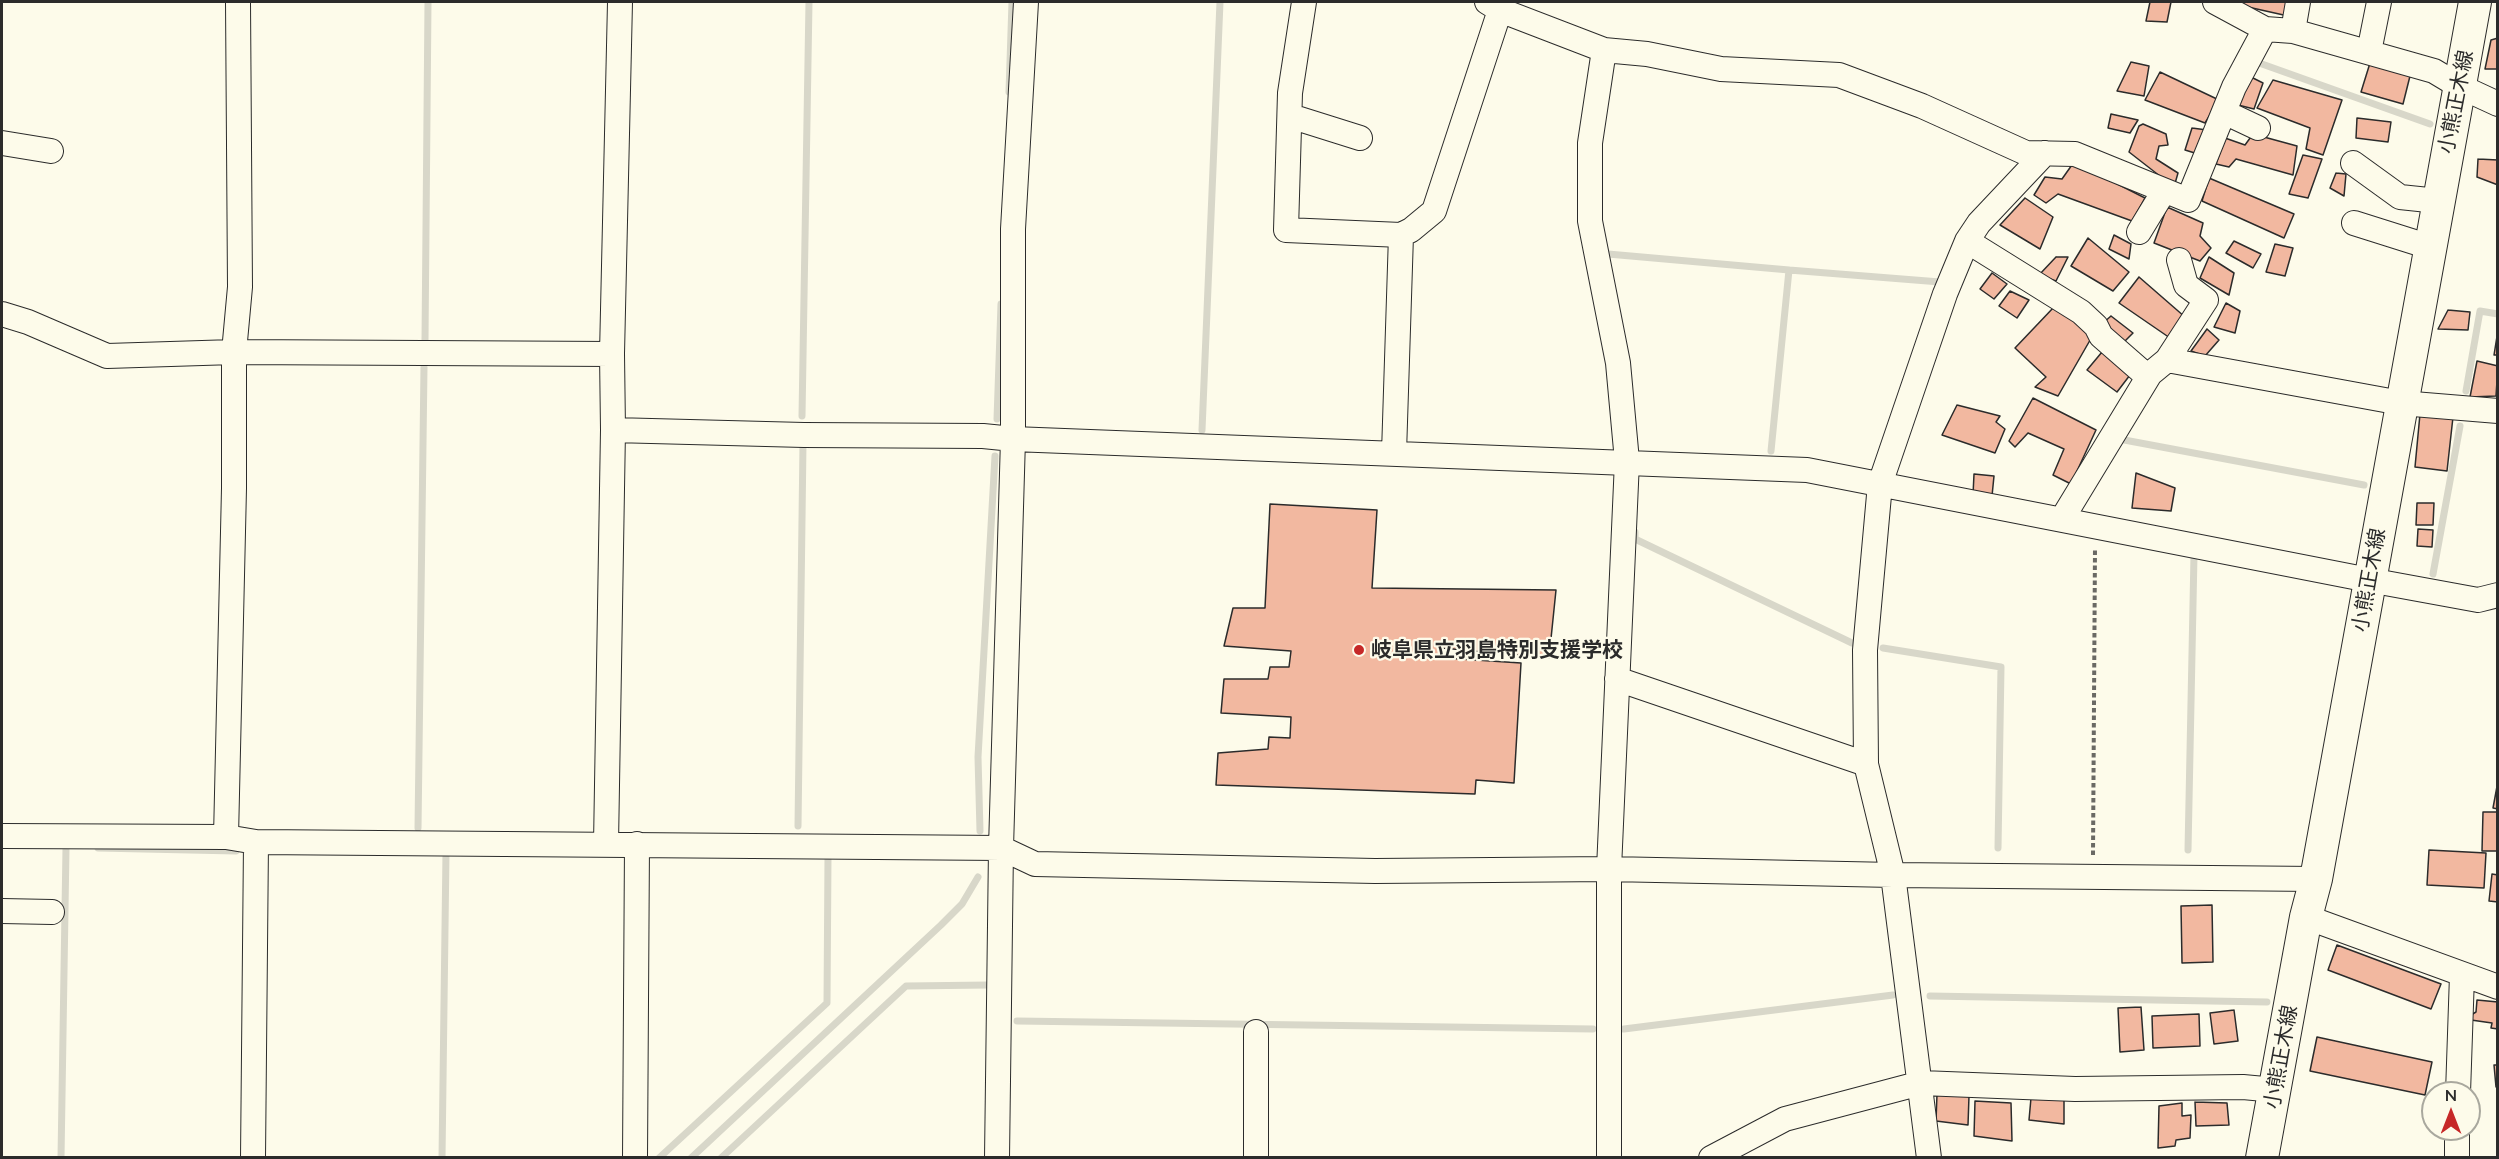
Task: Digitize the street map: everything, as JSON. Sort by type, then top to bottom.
[{"type":"main road","name":"小熊正木線","points":[[2262,1158],[2306,917],[2316,879],[2475,2]]},
{"type":"street","points":[[226,837],[234,488],[234,352],[240,287],[238,2]]},
{"type":"street","points":[[606,844],[613,430],[612,354],[620,2]]},
{"type":"street","points":[[997,1158],[1001,848],[1014,439],[1014,230],[1026,2]]},
{"type":"street","points":[[1304,2],[1290,93],[1286,230],[1401,235],[1411,230],[1434,211],[1494,6],[1604,50],[1647,54],[1721,69],[1839,75],[1922,106],[2026,153],[2076,154],[2188,200],[2234,87],[2265,29]]},
{"type":"street","points":[[2214,2],[2265,29],[2293,31],[2434,71],[2459,86],[2498,104]]},
{"type":"street","points":[[2293,31],[2298,2]]},
{"type":"street","points":[[2369,52],[2379,2]]},
{"type":"street","points":[[1604,50],[1590,144],[1590,222],[1618,363],[1627,461],[1609,869],[1609,1158]]},
{"type":"street","points":[[2224,112],[2258,128]]},
{"type":"street","points":[[1290,116],[1360,138]]},
{"type":"street","points":[[2,143],[51,151]]},
{"type":"street","points":[[1929,1158],[1893,875],[1866,764],[1865,650],[1880,484],[1945,294],[1967,241],[1979,223],[2045,153]]},
{"type":"street","points":[[2353,163],[2400,197],[2438,201]]},
{"type":"street","points":[[2139,232],[2164,191]]},
{"type":"street","points":[[2354,223],[2430,246]]},
{"type":"street","points":[[1394,453],[1401,235]]},
{"type":"street","points":[[1967,241],[2081,312],[2096,326],[2101,336],[2148,377]]},
{"type":"street","points":[[2062,519],[2148,377],[2167,360],[2206,300],[2186,285],[2179,260]]},
{"type":"street","points":[[2,314],[28,322],[107,356],[234,352],[612,354]]},
{"type":"street","points":[[2167,360],[2401,403],[2498,411]]},
{"type":"street","points":[[613,430],[804,435],[983,435],[1014,439],[1627,461],[1807,470],[2478,600],[2498,595]]},
{"type":"street","points":[[1617,679],[1866,764]]},
{"type":"street","points":[[2,836],[226,837],[256,842],[1001,848],[1035,864],[1375,871],[1609,869],[1893,875],[2316,879]]},
{"type":"street","points":[[253,1158],[256,842]]},
{"type":"street","points":[[635,1158],[636,844]]},
{"type":"street","points":[[2,911],[52,912]]},
{"type":"street","points":[[2306,917],[2498,987]]},
{"type":"street","points":[[2458,1081],[2462,975]]},
{"type":"street","points":[[1256,1032],[1256,1158]]},
{"type":"street","points":[[1711,1158],[1785,1119],[1921,1083],[2075,1089],[2242,1087],[2275,1090]]},
{"type":"street","points":[[2457,1141],[2457,1158]]},
{"type":"path","points":[[2093,877],[2095,527]]},
{"type":"building","points":[[2150,2],[2171,2],[2167,22],[2146,21]]},
{"type":"building","points":[[2230,2],[2290,2],[2288,16]]},
{"type":"building","points":[[2498,38],[2498,69],[2485,69],[2491,40]]},
{"type":"building","points":[[2131,62],[2149,66],[2144,96],[2117,91]]},
{"type":"building","points":[[2370,63],[2411,72],[2403,104],[2361,92]]},
{"type":"building","points":[[2160,72],[2219,100],[2205,123],[2145,100]]},
{"type":"building","points":[[2249,76],[2263,83],[2254,109],[2238,105]]},
{"type":"building","points":[[2273,80],[2342,100],[2323,155],[2306,149],[2310,128],[2257,108]]},
{"type":"building","points":[[2111,114],[2138,120],[2130,133],[2108,128]]},
{"type":"building","points":[[2357,118],[2391,122],[2388,142],[2356,138]]},
{"type":"building","points":[[2143,124],[2166,134],[2168,145],[2159,146],[2156,159],[2178,173],[2174,187],[2129,152],[2139,126]]},
{"type":"building","points":[[2192,128],[2207,130],[2198,154],[2185,150]]},
{"type":"building","points":[[2253,134],[2297,146],[2293,175],[2236,159],[2229,167],[2216,164],[2225,138],[2245,145]]},
{"type":"building","points":[[2303,155],[2322,159],[2308,198],[2289,194]]},
{"type":"building","points":[[2478,159],[2498,160],[2498,185],[2477,177]]},
{"type":"building","points":[[2074,162],[2145,198],[2132,221],[2058,194],[2046,203],[2034,195],[2045,177],[2062,179]]},
{"type":"building","points":[[2336,173],[2346,174],[2344,196],[2330,188]]},
{"type":"building","points":[[2209,178],[2294,214],[2284,238],[2202,201]]},
{"type":"building","points":[[2025,198],[2053,217],[2040,249],[2000,225]]},
{"type":"building","points":[[2167,207],[2203,223],[2200,236],[2211,248],[2200,261],[2154,243]]},
{"type":"building","points":[[2114,235],[2131,244],[2129,259],[2109,249]]},
{"type":"building","points":[[2088,238],[2129,272],[2113,291],[2071,266]]},
{"type":"building","points":[[2234,241],[2261,254],[2253,268],[2226,253]]},
{"type":"building","points":[[2275,244],[2293,248],[2285,276],[2266,272]]},
{"type":"building","points":[[2056,257],[2068,257],[2056,281],[2039,275]]},
{"type":"building","points":[[2209,257],[2234,273],[2229,295],[2200,278]]},
{"type":"building","points":[[1992,273],[2007,284],[1994,299],[1980,289]]},
{"type":"building","points":[[2139,277],[2185,317],[2170,338],[2119,303]]},
{"type":"building","points":[[2010,291],[2029,300],[2017,318],[1999,306]]},
{"type":"building","points":[[2226,303],[2240,311],[2235,333],[2214,327]]},
{"type":"building","points":[[2054,307],[2093,335],[2058,396],[2035,387],[2046,377],[2015,348]]},
{"type":"building","points":[[2448,310],[2470,312],[2468,330],[2438,329]]},
{"type":"building","points":[[2111,316],[2133,333],[2122,344],[2103,323]]},
{"type":"building","points":[[2207,329],[2219,340],[2205,356],[2191,351]]},
{"type":"building","points":[[2498,330],[2498,355],[2494,355]]},
{"type":"building","points":[[2102,352],[2130,375],[2117,392],[2087,370]]},
{"type":"building","points":[[2477,361],[2498,366],[2496,396],[2470,397]]},
{"type":"building","points":[[2033,398],[2096,430],[2071,484],[2053,475],[2064,449],[2028,433],[2015,447],[2009,441]]},
{"type":"building","points":[[1957,405],[2000,416],[1996,422],[2005,429],[1995,453],[1942,435]]},
{"type":"building","points":[[2420,414],[2453,417],[2447,471],[2415,467]]},
{"type":"building","points":[[2136,473],[2175,488],[2171,511],[2132,508]]},
{"type":"building","points":[[1974,474],[1994,476],[1992,496],[1973,495]]},
{"type":"building","points":[[2417,503],[2434,503],[2433,525],[2416,525]]},
{"type":"building","name":"岐阜県立羽島特別支援学校","points":[[1270,504],[1377,510],[1372,588],[1556,590],[1549,658],[1442,648],[1445,658],[1521,663],[1514,783],[1476,780],[1475,794],[1216,785],[1218,753],[1268,749],[1269,737],[1290,738],[1291,717],[1221,713],[1224,679],[1268,679],[1270,667],[1289,667],[1291,651],[1224,646],[1233,608],[1265,608]]},
{"type":"building","points":[[2418,529],[2433,530],[2432,547],[2417,546]]},
{"type":"building","points":[[2498,781],[2498,809],[2493,808]]},
{"type":"building","points":[[2483,812],[2498,812],[2498,851],[2482,851]]},
{"type":"building","points":[[2429,850],[2486,853],[2484,888],[2427,885]]},
{"type":"building","points":[[2492,874],[2498,875],[2498,902],[2489,901]]},
{"type":"building","points":[[2212,905],[2213,962],[2182,963],[2181,906]]},
{"type":"building","points":[[2337,945],[2441,984],[2431,1009],[2328,970]]},
{"type":"building","points":[[2477,1000],[2498,1002],[2498,1029],[2491,1028],[2492,1023],[2471,1020],[2471,1015],[2476,1012]]},
{"type":"building","points":[[2141,1007],[2144,1050],[2120,1052],[2118,1008]]},
{"type":"building","points":[[2234,1010],[2238,1041],[2214,1044],[2210,1013]]},
{"type":"building","points":[[2199,1014],[2200,1046],[2153,1048],[2152,1016]]},
{"type":"building","points":[[2317,1037],[2432,1062],[2428,1081],[2421,1081],[2421,1094],[2310,1071]]},
{"type":"building","points":[[2494,1065],[2498,1065],[2498,1087],[2496,1087]]},
{"type":"building","points":[[1937,1094],[1969,1096],[1968,1125],[1936,1121]]},
{"type":"building","points":[[2031,1098],[2064,1098],[2064,1124],[2029,1120]]},
{"type":"building","points":[[1975,1101],[2011,1103],[2012,1141],[1974,1136]]},
{"type":"building","points":[[2195,1102],[2227,1103],[2229,1125],[2196,1126]]},
{"type":"building","points":[[2182,1103],[2182,1116],[2191,1115],[2190,1138],[2176,1140],[2175,1146],[2158,1148],[2159,1106]]},
{"type":"waterway","points":[[425,340],[428,2]]},
{"type":"waterway","points":[[802,416],[809,2]]},
{"type":"waterway","points":[[1009,92],[1012,2]]},
{"type":"waterway","points":[[1202,430],[1220,2]]},
{"type":"waterway","points":[[2262,64],[2430,124]]},
{"type":"waterway","points":[[1608,254],[1789,270],[1771,451]]},
{"type":"waterway","points":[[1789,270],[1940,282],[1942,278]]},
{"type":"waterway","points":[[997,419],[1001,304]]},
{"type":"waterway","points":[[2466,391],[2480,311],[2498,314]]},
{"type":"waterway","points":[[418,828],[424,367]]},
{"type":"waterway","points":[[2433,574],[2460,426]]},
{"type":"waterway","points":[[2117,442],[2119,439],[2364,485]]},
{"type":"waterway","points":[[798,826],[803,443]]},
{"type":"waterway","points":[[980,831],[978,757],[995,456]]},
{"type":"waterway","points":[[1635,532],[1635,539],[1852,643]]},
{"type":"waterway","points":[[2188,850],[2194,555]]},
{"type":"waterway","points":[[1883,648],[2001,667],[1998,848]]},
{"type":"waterway","points":[[61,1158],[66,848]]},
{"type":"waterway","points":[[98,848],[236,851]]},
{"type":"waterway","points":[[442,1158],[446,852]]},
{"type":"waterway","points":[[659,1158],[827,1003],[828,857]]},
{"type":"waterway","points":[[691,1158],[941,925],[962,904],[978,877]]},
{"type":"waterway","points":[[721,1158],[906,986],[989,985]]},
{"type":"waterway","points":[[1624,1029],[1893,995]]},
{"type":"waterway","points":[[1930,996],[2267,1002]]},
{"type":"waterway","points":[[1017,1021],[1593,1029]]},
{"type":"place","name":"岐阜県立羽島特別支援学校","points":[[1359,650]]}]
